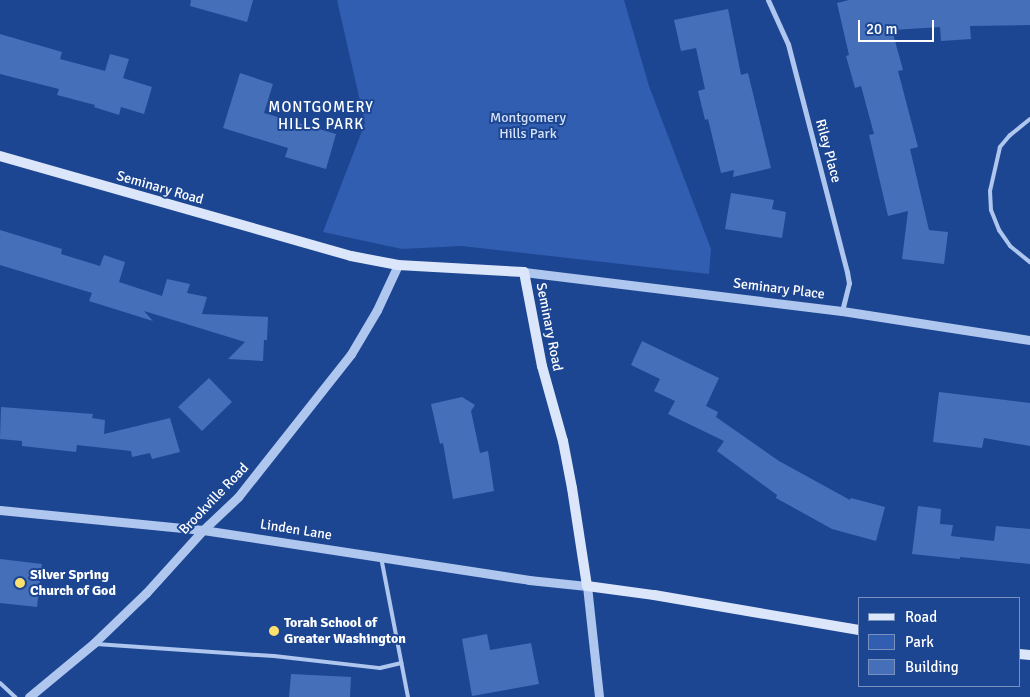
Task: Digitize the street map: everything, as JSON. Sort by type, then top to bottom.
[{"type":"main road","name":"Seminary Road","points":[[0,156],[351,256],[398,265],[524,272],[542,366],[562,441],[572,488],[587,586]]},
{"type":"main road","points":[[587,586],[654,595],[858,630]]},
{"type":"street","name":"Riley Place","points":[[768,0],[788,44],[847,272],[849,283],[842,311]]},
{"type":"street","name":"Brookville Road","points":[[29,697],[94,644],[146,593],[203,530],[238,497],[351,354],[377,310],[398,265]]},
{"type":"street","name":"Seminary Place","points":[[524,272],[842,311],[1030,340]]},
{"type":"street","name":"Linden Lane","points":[[0,510],[203,530],[529,580],[587,586]]},
{"type":"street","points":[[587,586],[599,697]]},
{"type":"lane","points":[[1030,119],[1010,135],[1000,147],[990,191],[991,210],[999,230],[1010,246],[1030,262]]},
{"type":"lane","points":[[381,557],[408,697]]},
{"type":"lane","points":[[94,644],[274,656],[380,668],[401,663]]},
{"type":"lane","points":[[0,683],[15,697]]},
{"type":"green space","name":"Montgomery Hills Park","points":[[337,0],[624,0],[649,86],[711,249],[709,274],[462,246],[402,249],[323,232],[365,123]]},
{"type":"building","points":[[191,0],[253,0],[247,22],[190,6]]},
{"type":"building","points":[[849,0],[1030,0],[1030,25],[970,26],[971,39],[941,41],[940,27],[892,30],[903,70],[898,71],[918,147],[910,149],[929,230],[948,232],[944,264],[902,259],[908,211],[888,216],[869,135],[874,134],[861,86],[855,88],[846,56],[849,55],[837,3]]},
{"type":"building","points":[[728,9],[741,75],[748,73],[771,168],[733,177],[734,170],[721,173],[708,119],[705,120],[698,91],[705,89],[696,48],[681,51],[674,20]]},
{"type":"building","points":[[0,34],[62,52],[60,59],[105,71],[110,54],[129,59],[123,78],[152,87],[144,114],[121,107],[119,115],[94,107],[95,105],[57,95],[59,89],[0,74]]},
{"type":"building","points":[[240,73],[273,84],[264,113],[336,134],[326,169],[285,157],[288,148],[223,128]]},
{"type":"building","points":[[731,193],[774,200],[772,209],[786,212],[782,238],[725,229]]},
{"type":"building","points":[[0,230],[62,249],[61,254],[100,266],[104,255],[125,262],[119,282],[162,296],[167,279],[190,284],[187,293],[207,297],[202,314],[268,317],[267,340],[264,340],[263,361],[228,359],[245,342],[144,311],[153,321],[89,301],[92,293],[0,265]]},
{"type":"building","points":[[642,341],[719,378],[706,406],[718,412],[716,417],[779,461],[850,500],[851,498],[885,507],[876,541],[832,529],[776,498],[777,495],[717,451],[724,441],[668,414],[675,401],[654,391],[660,379],[631,365]]},
{"type":"building","points":[[209,378],[232,402],[202,431],[178,407]]},
{"type":"building","points":[[939,392],[1030,403],[1030,446],[984,438],[982,448],[933,442]]},
{"type":"building","points":[[462,397],[475,405],[471,411],[480,453],[488,451],[494,491],[453,499],[443,443],[440,444],[431,404]]},
{"type":"building","points":[[1,407],[93,414],[92,418],[105,420],[104,434],[170,418],[180,452],[152,459],[150,453],[132,457],[131,451],[77,445],[76,452],[22,446],[22,441],[0,439]]},
{"type":"building","points":[[918,506],[941,509],[940,524],[953,525],[951,536],[994,541],[996,526],[1030,529],[1030,564],[912,554]]},
{"type":"building","name":"Silver Spring Church of God","points":[[0,559],[42,564],[37,607],[0,603]]},
{"type":"building","points":[[487,634],[490,650],[531,643],[539,684],[472,696],[462,639]]},
{"type":"building","points":[[291,674],[351,677],[350,697],[289,697]]},
{"type":"place","name":"Silver Spring Church of God","points":[[20,583]]},
{"type":"place","name":"Torah School of Greater Washington","points":[[274,631]]},
{"type":"district","name":"MONTGOMERY HILLS PARK","points":[[321,116]]}]
